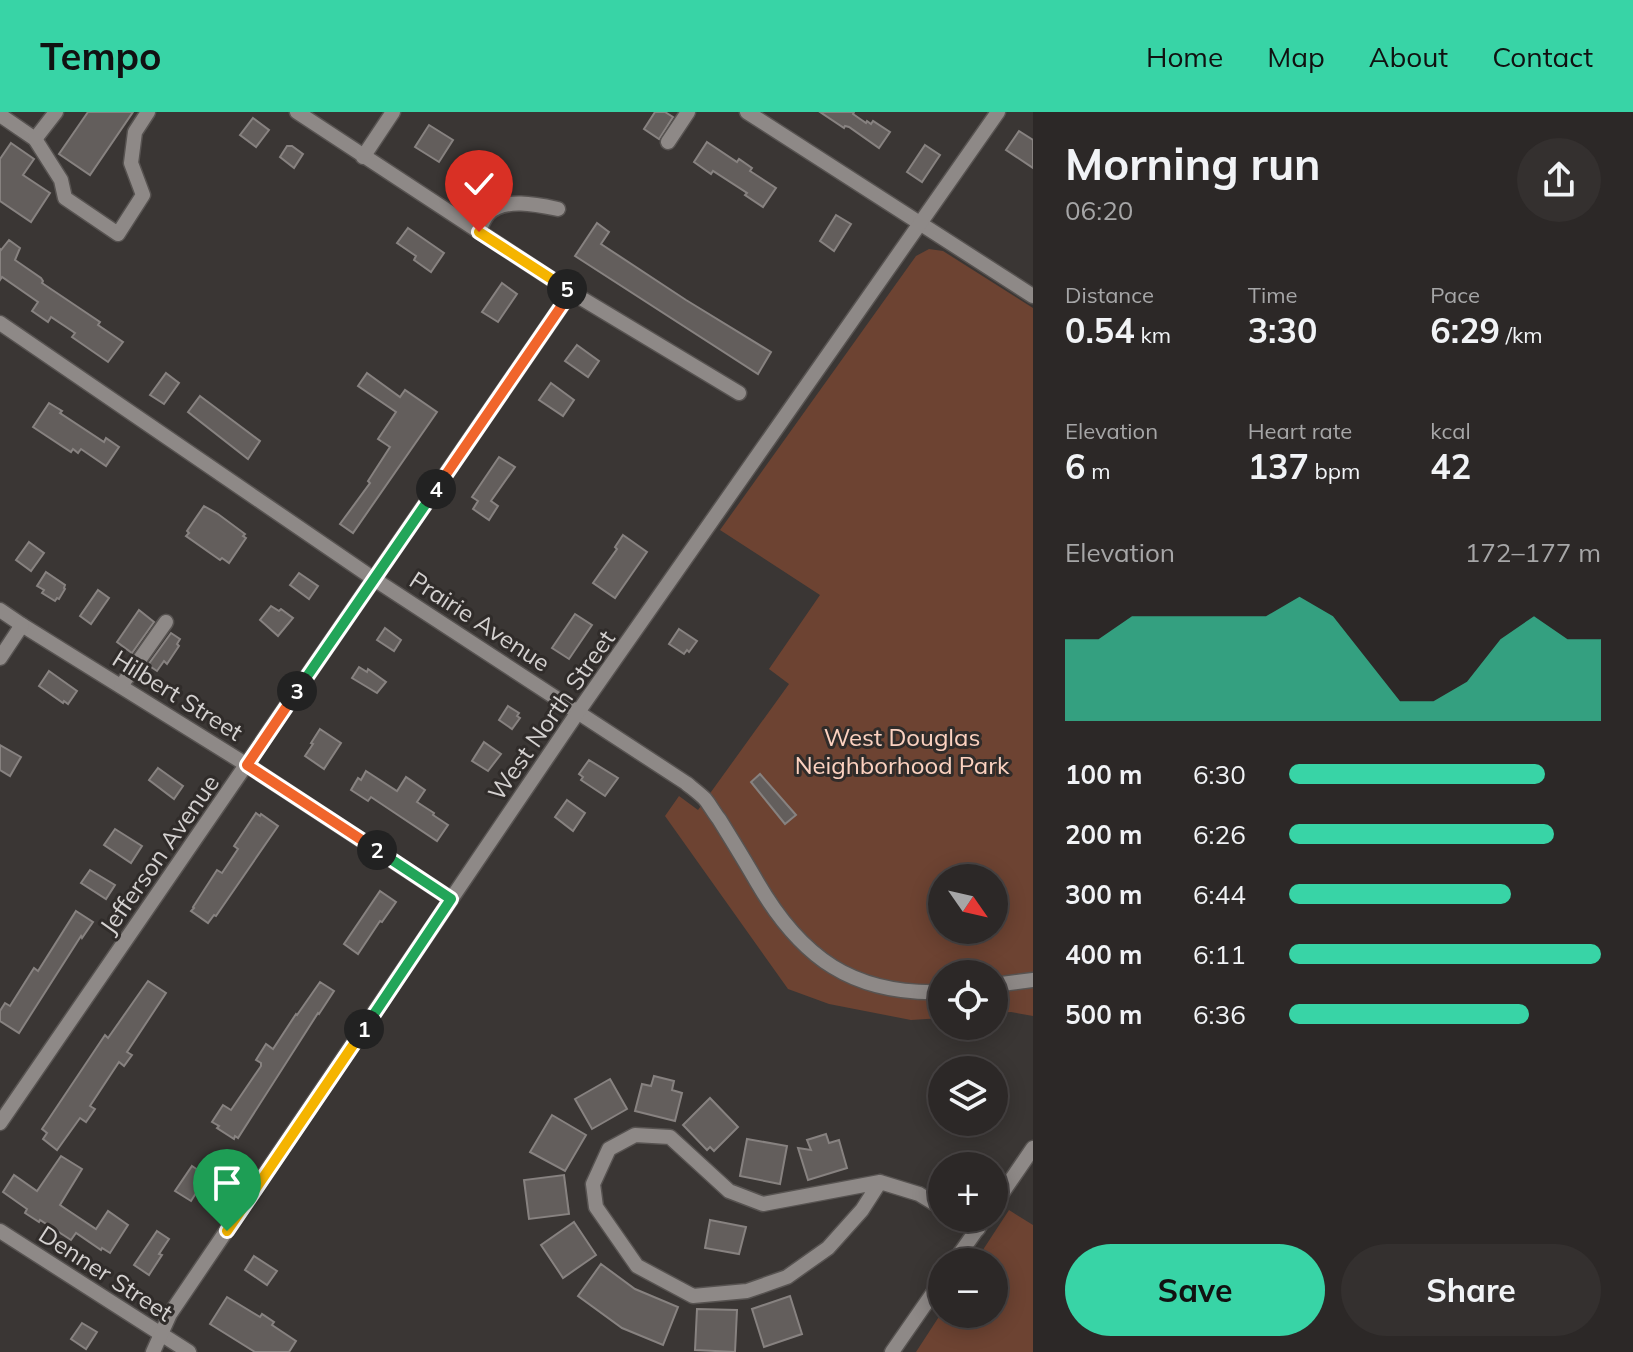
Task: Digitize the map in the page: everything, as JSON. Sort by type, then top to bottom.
[{"type":"street","points":[[35,139],[56,112]]},
{"type":"street","points":[[2,121],[35,139],[61,180],[65,198],[118,234],[143,195],[131,163],[135,132],[148,112]]},
{"type":"street","points":[[297,112],[571,292],[739,393]]},
{"type":"street","points":[[363,157],[393,112]]},
{"type":"street","points":[[668,142],[688,112]]},
{"type":"street","points":[[747,112],[1033,296]]},
{"type":"street","name":"West North Street","points":[[153,1352],[170,1314],[578,712],[998,112]]},
{"type":"street","points":[[479,232],[488,215],[506,205],[558,209]]},
{"type":"street","name":"Jefferson Avenue","points":[[0,1123],[571,292]]},
{"type":"street","name":"Prairie Avenue","points":[[0,323],[374,579],[686,783],[705,799],[784,923],[802,945],[833,967],[866,983],[906,991],[928,992]]},
{"type":"street","name":"Hilbert Street","points":[[0,610],[247,765],[451,899]]},
{"type":"street","points":[[121,686],[166,622]]},
{"type":"street","points":[[0,658],[22,625]]},
{"type":"street","points":[[1008,983],[1033,980]]},
{"type":"street","points":[[880,1182],[862,1210],[828,1248],[787,1277],[747,1291],[693,1296],[637,1266],[596,1207],[593,1184],[609,1149],[635,1135],[670,1137],[729,1191],[763,1204],[880,1182],[928,1199]]},
{"type":"street","points":[[1008,1185],[1033,1148]]},
{"type":"street","name":"Denner Street","points":[[0,1231],[189,1352]]},
{"type":"street","points":[[892,1352],[928,1300]]},
{"type":"green space","name":"West Douglas Neighborhood Park","points":[[929,249],[943,251],[1033,308],[1033,1016],[1008,1012],[1008,960],[928,960],[928,1019],[911,1020],[829,1004],[788,989],[665,816],[679,796],[698,810],[789,684],[769,669],[820,595],[720,530],[916,256]]},
{"type":"green space","points":[[1008,1212],[1033,1225],[1033,1352],[916,1352],[932,1328],[1008,1328],[1008,1248],[984,1248],[995,1232],[1008,1232]]},
{"type":"building","points":[[88,112],[133,112],[90,175],[59,154]]},
{"type":"building","points":[[655,112],[665,112],[673,117],[659,139],[644,129]]},
{"type":"building","points":[[820,112],[854,112],[866,123],[873,121],[890,132],[879,148]]},
{"type":"building","points":[[253,118],[269,130],[256,147],[240,135]]},
{"type":"building","points":[[429,125],[453,140],[439,162],[415,147]]},
{"type":"building","points":[[1019,131],[1033,140],[1033,168],[1006,150]]},
{"type":"building","points":[[707,142],[737,162],[739,159],[752,168],[750,171],[776,188],[763,207],[745,195],[747,193],[694,162]]},
{"type":"building","points":[[11,143],[34,159],[23,175],[50,193],[31,222],[0,201],[0,159]]},
{"type":"building","points":[[925,145],[940,155],[922,182],[907,172]]},
{"type":"building","points":[[287,146],[303,154],[294,168],[280,157]]},
{"type":"building","points":[[836,215],[851,224],[834,251],[820,241]]},
{"type":"building","points":[[597,223],[609,232],[601,244],[771,352],[758,374],[575,256]]},
{"type":"building","points":[[408,228],[444,253],[431,272],[414,260],[416,256],[397,243]]},
{"type":"building","points":[[9,240],[20,248],[15,260],[123,342],[108,362],[72,337],[75,333],[51,317],[48,322],[32,311],[38,302],[2,277],[0,280],[0,249]]},
{"type":"building","points":[[502,283],[517,294],[498,322],[482,312]]},
{"type":"building","points":[[577,345],[599,361],[588,377],[565,361]]},
{"type":"building","points":[[166,373],[179,383],[164,404],[150,395]]},
{"type":"building","points":[[367,373],[400,397],[405,390],[437,412],[353,533],[340,524],[370,483],[368,481],[390,447],[378,439],[396,412],[358,386]]},
{"type":"building","points":[[551,383],[574,400],[563,416],[539,400]]},
{"type":"building","points":[[200,396],[260,441],[248,459],[188,412]]},
{"type":"building","points":[[49,403],[104,442],[106,438],[119,447],[106,466],[81,449],[78,453],[73,449],[71,452],[33,427]]},
{"type":"building","points":[[499,457],[515,467],[491,501],[498,506],[489,520],[473,509],[478,501],[472,497]]},
{"type":"building","points":[[204,506],[245,534],[243,536],[246,538],[229,563],[186,536]]},
{"type":"building","points":[[623,535],[647,552],[615,598],[593,583]]},
{"type":"building","points":[[29,542],[44,553],[31,571],[16,560]]},
{"type":"building","points":[[46,572],[65,585],[55,601],[37,586]]},
{"type":"building","points":[[299,573],[318,586],[309,599],[290,585]]},
{"type":"building","points":[[98,590],[109,598],[91,624],[80,616]]},
{"type":"building","points":[[271,606],[293,618],[278,636],[260,620]]},
{"type":"building","points":[[139,610],[154,622],[132,653],[117,642]]},
{"type":"building","points":[[575,614],[592,625],[569,659],[552,648]]},
{"type":"building","points":[[385,628],[401,640],[394,651],[377,640]]},
{"type":"building","points":[[679,629],[697,641],[684,654],[669,644]]},
{"type":"building","points":[[171,633],[180,639],[179,646],[167,664],[164,661],[157,671],[148,665]]},
{"type":"building","points":[[359,667],[367,672],[368,669],[386,682],[377,693],[352,678]]},
{"type":"building","points":[[49,671],[77,691],[68,704],[39,686]]},
{"type":"building","points":[[508,706],[519,713],[517,716],[520,718],[512,729],[499,720]]},
{"type":"building","points":[[320,729],[341,743],[324,769],[305,756]]},
{"type":"building","points":[[484,742],[501,754],[488,771],[472,761]]},
{"type":"building","points":[[0,745],[21,757],[10,776],[0,770]]},
{"type":"building","points":[[589,760],[618,778],[605,796],[581,780],[583,777],[579,774]]},
{"type":"building","points":[[158,768],[183,786],[174,799],[149,780]]},
{"type":"building","points":[[366,771],[397,791],[406,777],[425,790],[417,802],[448,825],[437,841],[371,797],[368,801],[351,790]]},
{"type":"building","points":[[760,774],[796,815],[785,824],[751,782]]},
{"type":"building","points":[[567,800],[585,813],[573,831],[555,817]]},
{"type":"building","points":[[256,813],[278,826],[208,923],[191,911],[217,870],[222,873],[238,849],[234,846]]},
{"type":"building","points":[[115,829],[142,846],[131,863],[104,845]]},
{"type":"building","points":[[90,870],[115,885],[106,899],[81,883]]},
{"type":"building","points":[[380,891],[396,902],[358,954],[344,944]]},
{"type":"building","points":[[76,911],[93,922],[19,1033],[0,1021],[0,1011],[5,1003],[10,1006],[34,968],[38,971]]},
{"type":"building","points":[[148,981],[166,993],[127,1052],[132,1055],[124,1066],[119,1062],[90,1106],[95,1109],[86,1122],[80,1118],[57,1150],[43,1139],[47,1133],[42,1129],[105,1035],[108,1038]]},
{"type":"building","points":[[320,982],[334,991],[238,1138],[235,1136],[234,1139],[212,1122],[223,1105],[231,1110],[261,1066],[256,1060],[266,1044],[273,1049]]},
{"type":"building","points":[[654,1076],[674,1081],[672,1090],[682,1093],[675,1121],[635,1111],[642,1084],[651,1086]]},
{"type":"building","points":[[610,1079],[627,1109],[592,1129],[575,1099]]},
{"type":"building","points":[[710,1098],[738,1127],[714,1151],[710,1147],[707,1150],[683,1125]]},
{"type":"building","points":[[552,1115],[586,1135],[565,1171],[530,1152]]},
{"type":"building","points":[[826,1134],[829,1143],[839,1140],[847,1168],[808,1180],[798,1148],[811,1150],[807,1140]]},
{"type":"building","points":[[747,1139],[787,1146],[780,1184],[740,1176]]},
{"type":"building","points":[[61,1156],[82,1169],[60,1205],[96,1229],[108,1211],[128,1225],[110,1253],[76,1233],[71,1240],[39,1222],[3,1192],[14,1175],[37,1191]]},
{"type":"building","points":[[192,1166],[207,1176],[191,1201],[175,1191]]},
{"type":"building","points":[[564,1175],[569,1214],[529,1219],[524,1180]]},
{"type":"building","points":[[710,1220],[746,1227],[739,1254],[705,1248]]},
{"type":"building","points":[[574,1222],[596,1255],[563,1278],[541,1245]]},
{"type":"building","points":[[157,1231],[169,1239],[149,1275],[134,1265]]},
{"type":"building","points":[[254,1256],[277,1271],[267,1285],[245,1270]]},
{"type":"building","points":[[601,1264],[635,1289],[678,1307],[663,1345],[622,1328],[578,1296]]},
{"type":"building","points":[[790,1296],[802,1334],[764,1347],[752,1309]]},
{"type":"building","points":[[227,1297],[260,1317],[262,1314],[296,1341],[289,1352],[255,1352],[210,1324]]},
{"type":"building","points":[[697,1309],[737,1310],[735,1352],[695,1350]]},
{"type":"building","points":[[82,1323],[97,1332],[86,1349],[71,1339]]},
{"type":"route","points":[[227,1231],[451,899],[247,765],[571,292],[479,232]]}]
